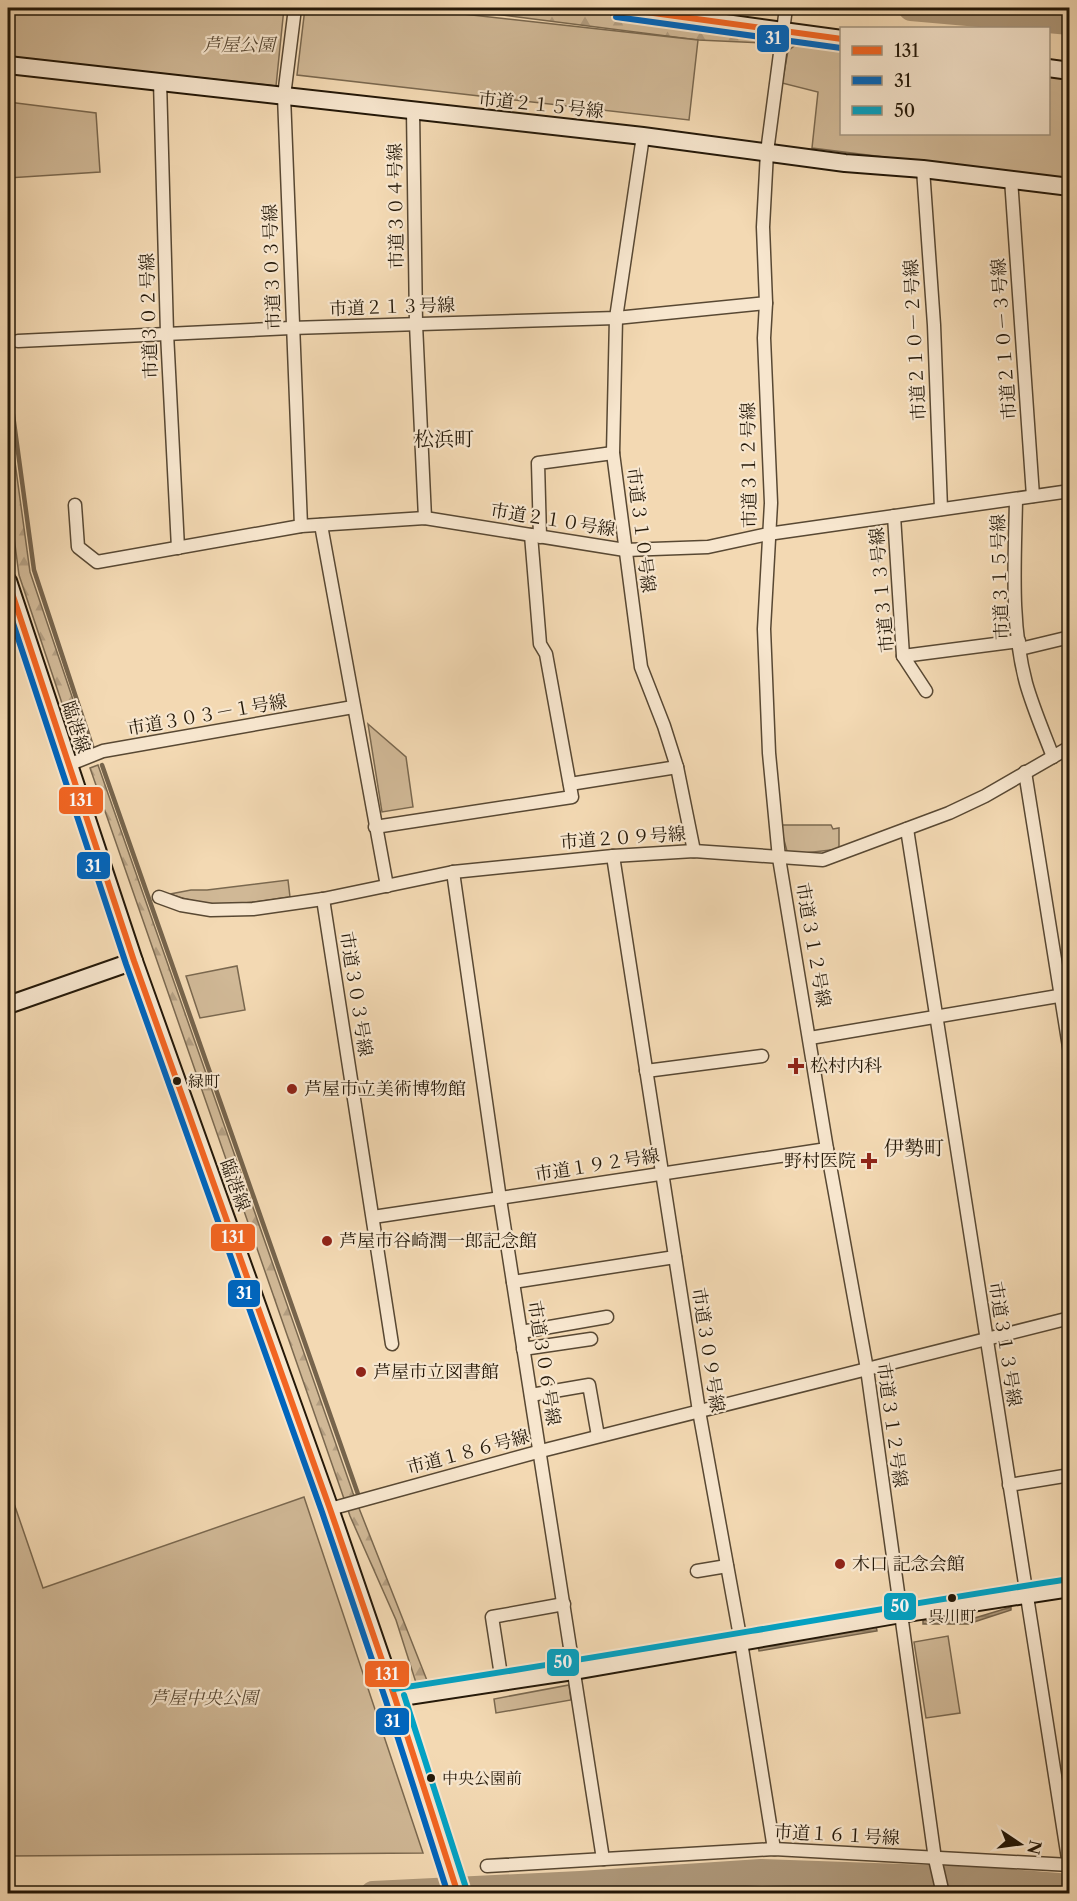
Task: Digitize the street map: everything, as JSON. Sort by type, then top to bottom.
[{"type":"street","name":"市道３０３号線","points":[[295,8],[284,96],[291,328],[301,526]]},
{"type":"street","points":[[617,8],[783,28],[840,39]]},
{"type":"street","name":"市道３１２号線","points":[[786,8],[767,152],[763,227],[766,303],[764,338],[771,503],[764,629],[769,753],[779,858],[827,1149],[867,1369],[935,1861],[943,1893]]},
{"type":"street","name":"市道２１５号線","points":[[8,65],[644,136],[845,163],[923,169],[1070,187]]},
{"type":"street","points":[[1050,68],[1070,71]]},
{"type":"street","name":"市道３０２号線","points":[[160,81],[167,333],[178,548]]},
{"type":"street","name":"市道３０４号線","points":[[413,110],[416,324],[425,518]]},
{"type":"street","name":"市道３１０号線","points":[[644,136],[616,318],[613,453],[641,667],[664,726],[676,766],[694,851]]},
{"type":"street","name":"市道２１０－２号線","points":[[923,169],[934,325],[941,509]]},
{"type":"street","name":"市道２１０－３号線","points":[[1011,179],[1033,496]]},
{"type":"street","name":"市道２１３号線","points":[[18,341],[291,328],[616,318],[766,303]]},
{"type":"street","points":[[375,828],[572,797],[546,654],[540,644],[535,536],[537,463],[613,453]]},
{"type":"street","name":"市道２１０号線","points":[[75,505],[78,547],[97,561],[301,526],[425,518],[625,550],[708,547],[768,534],[1070,491]]},
{"type":"street","name":"市道３１５号線","points":[[1016,498],[1014,581],[1020,645],[1026,683],[1053,758]]},
{"type":"street","name":"市道３１３号線","points":[[894,516],[903,656],[926,691]]},
{"type":"street","points":[[321,525],[387,886]]},
{"type":"street","name":"臨港線","points":[[8,581],[134,961],[330,1509],[395,1698],[458,1893]]},
{"type":"street","points":[[903,656],[1020,645],[1070,637]]},
{"type":"street","name":"市道３０３－１号線","points":[[68,765],[103,751],[353,707]]},
{"type":"street","name":"市道２０９号線","points":[[159,897],[181,905],[211,910],[253,909],[323,899],[453,872],[516,864],[694,851],[823,860],[949,813],[1070,747]]},
{"type":"street","points":[[570,784],[676,766]]},
{"type":"street","points":[[1025,772],[1065,995],[1070,1053]]},
{"type":"street","name":"市道３１３号線","points":[[907,829],[1069,1865]]},
{"type":"street","name":"市道３０９号線","points":[[613,856],[699,1411],[741,1642],[774,1849]]},
{"type":"street","name":"市道３０６号線","points":[[453,872],[520,1332],[603,1859]]},
{"type":"street","name":"市道３０３号線","points":[[323,899],[392,1344]]},
{"type":"street","points":[[8,1005],[134,961]]},
{"type":"street","points":[[810,1038],[1065,995]]},
{"type":"street","points":[[646,1071],[762,1056]]},
{"type":"street","name":"市道１９２号線","points":[[373,1217],[827,1149]]},
{"type":"street","points":[[513,1282],[675,1257]]},
{"type":"street","points":[[520,1332],[607,1317]]},
{"type":"street","name":"市道１８６号線","points":[[330,1509],[540,1450],[986,1341],[1070,1318]]},
{"type":"street","points":[[524,1349],[591,1339]]},
{"type":"street","points":[[531,1395],[589,1385],[598,1436]]},
{"type":"street","points":[[1009,1485],[1070,1475]]},
{"type":"street","points":[[697,1570],[727,1566]]},
{"type":"street","points":[[395,1698],[573,1671],[901,1614],[1070,1588]]},
{"type":"street","points":[[502,1682],[492,1617],[564,1604]]},
{"type":"street","name":"市道１６１号線","points":[[487,1866],[774,1849],[935,1861],[1069,1865]]},
{"type":"green space","name":"芦屋公園","points":[[8,8],[284,8],[276,86],[8,57]]},
{"type":"green space","points":[[305,8],[409,8],[698,40],[689,120],[297,75]]},
{"type":"green space","points":[[448,8],[569,8],[767,34],[764,43],[698,40]]},
{"type":"green space","points":[[798,43],[840,48],[840,135],[1050,135],[1050,76],[1069,79],[1069,180],[812,148],[818,92],[782,83],[788,51]]},
{"type":"green space","points":[[8,102],[96,113],[100,172],[8,178]]},
{"type":"green space","points":[[8,411],[30,572],[89,747],[78,751],[19,575],[8,492]]},
{"type":"green space","points":[[368,724],[406,757],[413,807],[382,812]]},
{"type":"green space","points":[[98,765],[353,1493],[430,1688],[418,1689],[396,1620],[350,1516],[90,768]]},
{"type":"green space","points":[[780,825],[831,825],[833,829],[839,828],[839,849],[788,855]]},
{"type":"green space","points":[[288,880],[290,897],[244,903],[216,904],[170,894],[191,890]]},
{"type":"green space","points":[[237,966],[245,1010],[200,1018],[186,976]]},
{"type":"green space","name":"芦屋中央公園","points":[[8,1486],[43,1588],[304,1497],[423,1853],[8,1856]]},
{"type":"green space","points":[[948,1636],[960,1713],[926,1718],[914,1642]]},
{"type":"green space","points":[[569,1685],[571,1700],[496,1713],[494,1699]]},
{"type":"shaded area","points":[[1011,1607],[1011,1610],[968,1624],[923,1624],[923,1620],[968,1620]]},
{"type":"shaded area","points":[[876,1626],[877,1631],[759,1651],[758,1646]]},
{"type":"waterway","points":[[911,8],[1070,22]]},
{"type":"waterway","points":[[8,378],[34,570],[92,746]]},
{"type":"waterway","points":[[102,765],[358,1494]]},
{"type":"waterway","points":[[373,1894],[761,1872],[986,1880],[1070,1887]]},
{"type":"transit line","name":"131","points":[[617,8],[840,39]]},
{"type":"transit line","name":"31","points":[[616,17],[840,48]]},
{"type":"transit line","name":"131","points":[[8,581],[134,961],[330,1509],[395,1698],[458,1894]]},
{"type":"transit line","name":"31","points":[[8,608],[126,964],[322,1512],[448,1894]]},
{"type":"transit line","name":"50","points":[[394,1689],[1069,1579]]},
{"type":"transit line","name":"50","points":[[404,1695],[467,1891]]},
{"type":"place","name":"松村内科","points":[[796,1066]]},
{"type":"place","name":"緑町","points":[[177,1081]]},
{"type":"place","name":"芦屋市立美術博物館","points":[[292,1089]]},
{"type":"place","name":"野村医院","points":[[869,1161]]},
{"type":"place","name":"芦屋市谷崎潤一郎記念館","points":[[327,1241]]},
{"type":"place","name":"芦屋市立図書館","points":[[361,1372]]},
{"type":"place","name":"木口 記念会館","points":[[840,1564]]},
{"type":"place","name":"呉川町","points":[[952,1598]]},
{"type":"place","name":"中央公園前","points":[[431,1778]]},
{"type":"district","name":"松浜町","points":[[444,439]]},
{"type":"district","name":"伊勢町","points":[[914,1148]]}]
